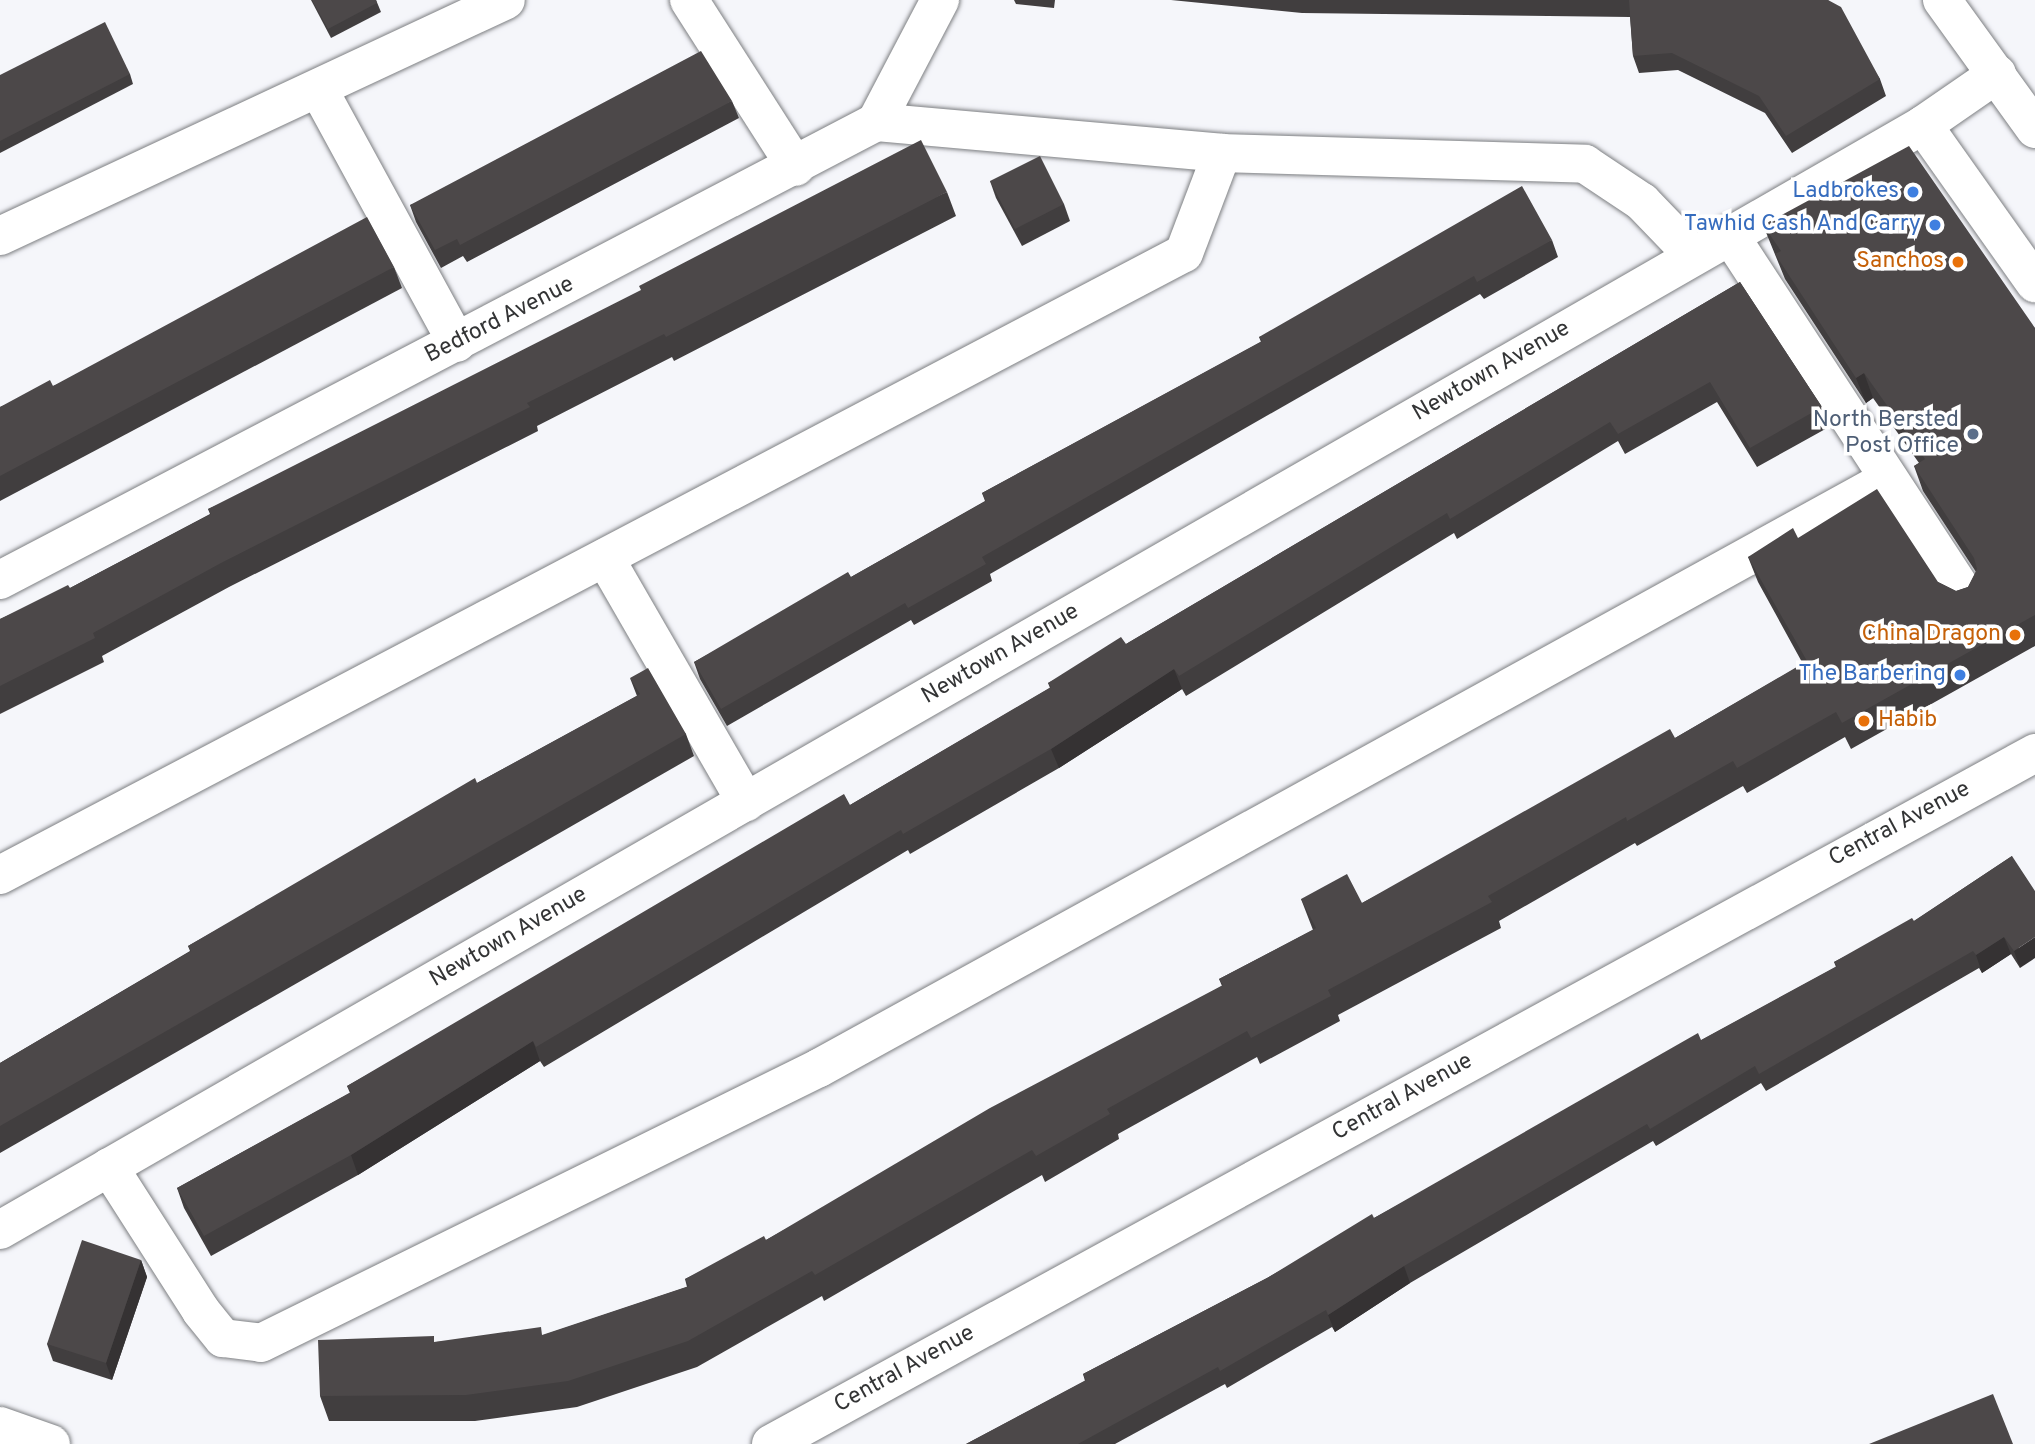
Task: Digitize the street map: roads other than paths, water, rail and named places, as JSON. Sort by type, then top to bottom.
[{"type":"street","points":[[0,236],[319,90],[506,0]]},
{"type":"street","points":[[689,0],[796,167]]},
{"type":"street","points":[[940,0],[876,122],[1222,153],[1585,164],[1643,202],[1694,256]]},
{"type":"street","points":[[1942,0],[2035,129]]},
{"type":"street","name":"Newtown Avenue","points":[[0,1230],[1729,234],[1923,125],[1997,74]]},
{"type":"street","points":[[319,90],[457,343]]},
{"type":"street","name":"Bedford Avenue","points":[[0,580],[796,167],[876,122]]},
{"type":"street","points":[[1923,125],[2035,283]]},
{"type":"street","points":[[0,875],[1184,253],[1222,153]]},
{"type":"street","points":[[1729,234],[1965,595]]},
{"type":"street","points":[[109,1167],[201,1311],[223,1338],[261,1343],[819,1068],[1888,479]]},
{"type":"street","points":[[605,558],[746,802]]},
{"type":"street","name":"Central Avenue","points":[[771,1444],[2035,753]]},
{"type":"street","points":[[0,1426],[51,1444]]},
{"type":"place","name":"Ladbrokes","points":[[1913,192]]},
{"type":"place","name":"Tawhid Cash And Carry","points":[[1935,225]]},
{"type":"place","name":"Sanchos","points":[[1958,262]]},
{"type":"place","name":"North Bersted Post Office","points":[[1973,434]]},
{"type":"place","name":"China Dragon","points":[[2015,635]]},
{"type":"place","name":"The Barbering","points":[[1960,675]]},
{"type":"place","name":"Habib","points":[[1864,721]]}]
